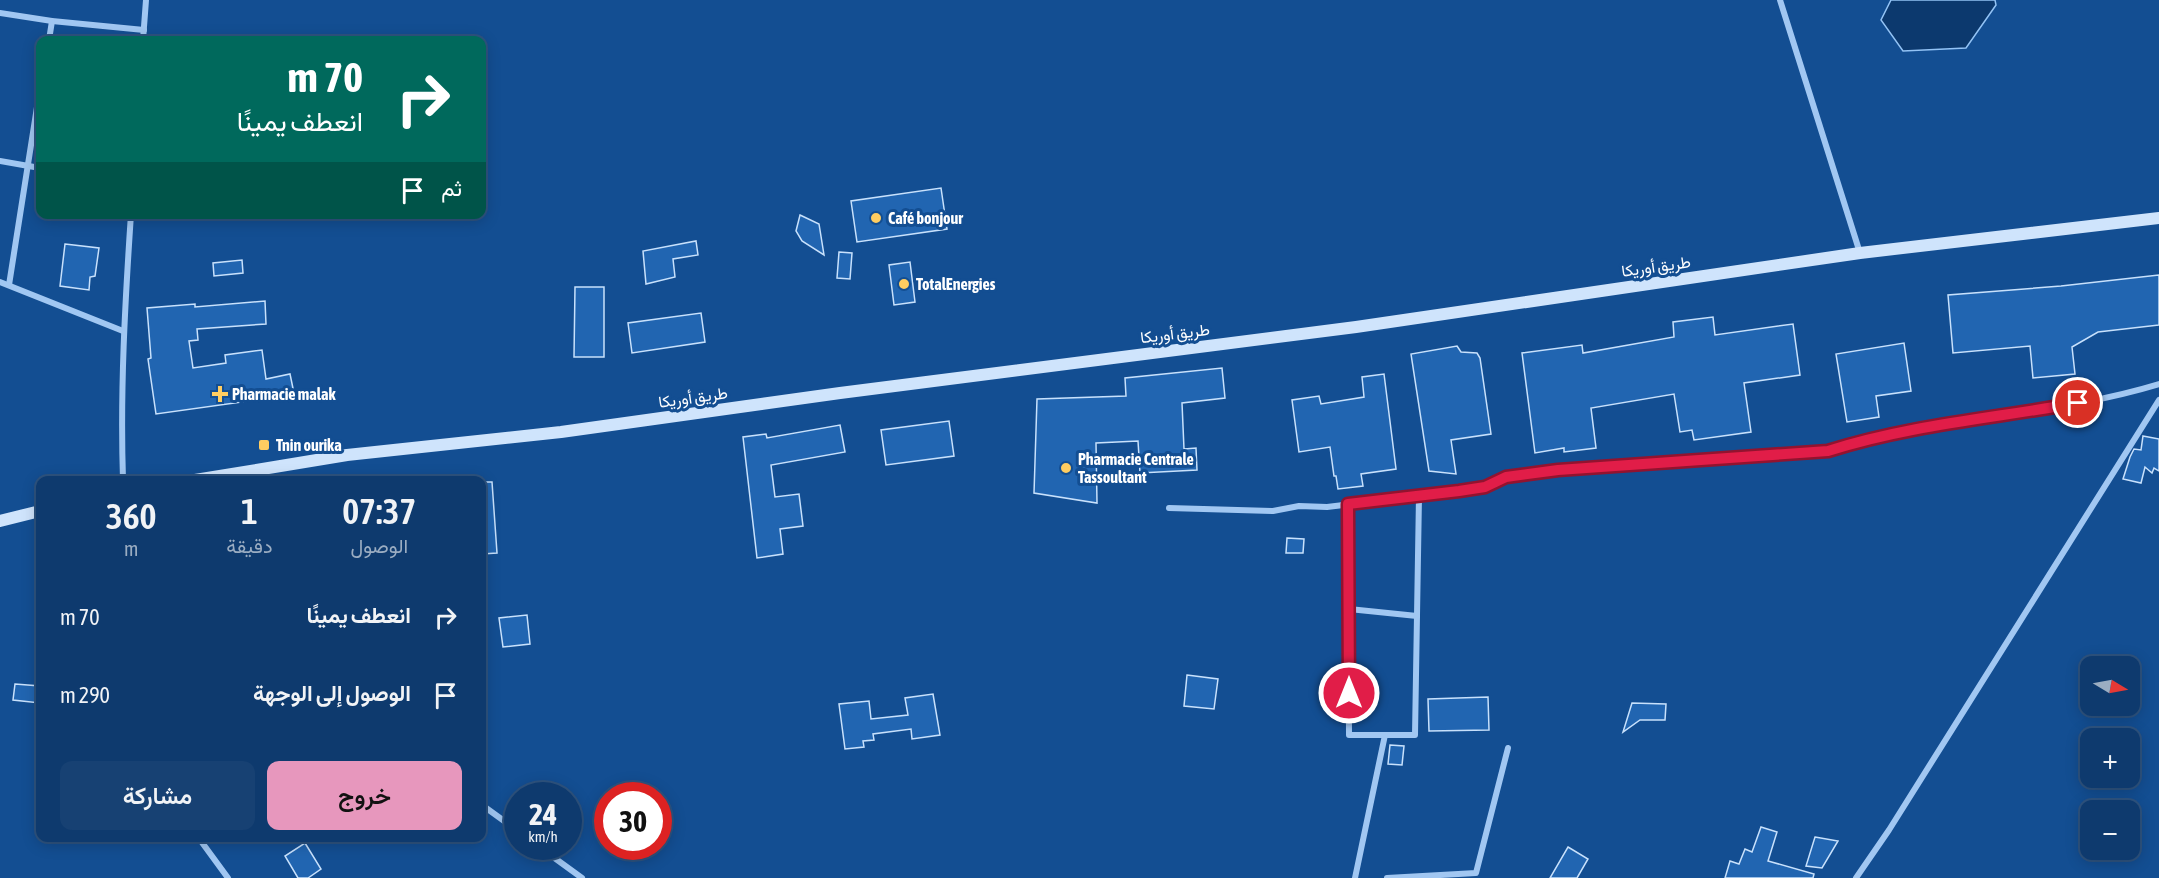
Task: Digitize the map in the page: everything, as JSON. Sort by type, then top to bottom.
[{"type":"street","points":[[143,36],[146,0]]},
{"type":"street","points":[[1780,0],[1860,253]]},
{"type":"street","points":[[0,13],[52,21],[144,30]]},
{"type":"street","points":[[50,36],[52,21]]},
{"type":"street","points":[[9,285],[36,112]]},
{"type":"street","points":[[0,161],[36,167]]},
{"type":"street","name":"طريق أوريكا","points":[[219,476],[346,455],[561,432],[840,393],[1367,325],[1860,253],[2159,218]]},
{"type":"street","points":[[123,476],[121,420],[123,331],[131,219]]},
{"type":"street","points":[[0,282],[123,331]]},
{"type":"street","points":[[1169,508],[1273,511],[1299,506],[1327,507],[1485,487],[1506,477],[1558,470],[1828,451],[1868,438],[2117,397],[2159,384]]},
{"type":"street","points":[[1856,878],[1889,830],[2159,400]]},
{"type":"street","points":[[1348,504],[1349,735],[1414,735],[1419,496]]},
{"type":"street","points":[[0,521],[36,512]]},
{"type":"street","points":[[1348,609],[1417,615]]},
{"type":"street","points":[[1354,878],[1385,735]]},
{"type":"street","points":[[1387,878],[1476,873],[1508,748]]},
{"type":"street","points":[[486,808],[504,821]]},
{"type":"street","points":[[202,842],[228,878]]},
{"type":"street","points":[[557,860],[582,878]]},
{"type":"water","points":[[1891,0],[1995,0],[1996,5],[1966,48],[1903,51],[1881,20]]},
{"type":"building","points":[[941,188],[947,229],[857,242],[851,201]]},
{"type":"building","points":[[800,215],[819,224],[824,255],[802,241],[796,231]]},
{"type":"building","points":[[696,241],[698,255],[673,259],[675,277],[646,284],[643,251]]},
{"type":"building","points":[[65,244],[99,248],[95,276],[90,277],[89,290],[60,286]]},
{"type":"building","points":[[839,252],[852,253],[850,279],[837,278]]},
{"type":"building","points":[[242,260],[243,273],[214,276],[213,263]]},
{"type":"building","points":[[910,262],[915,302],[894,305],[889,265]]},
{"type":"building","points":[[2159,275],[2159,325],[2098,332],[2072,347],[2075,374],[2033,378],[2030,346],[1953,353],[1948,295]]},
{"type":"building","points":[[575,287],[604,287],[604,357],[574,357]]},
{"type":"building","points":[[265,301],[266,324],[197,329],[198,340],[189,341],[193,368],[226,363],[225,355],[262,350],[266,379],[290,374],[295,398],[279,401],[278,397],[156,414],[148,359],[151,358],[147,308],[195,304],[195,307]]},
{"type":"building","points":[[701,313],[705,342],[632,353],[628,323]]},
{"type":"building","points":[[1713,317],[1715,335],[1793,324],[1800,375],[1744,383],[1751,432],[1694,440],[1692,430],[1680,432],[1674,394],[1591,408],[1596,448],[1564,452],[1564,448],[1535,453],[1522,353],[1582,345],[1583,353],[1674,337],[1673,322]]},
{"type":"building","points":[[1904,343],[1911,391],[1876,396],[1879,417],[1847,422],[1836,354]]},
{"type":"building","points":[[1457,346],[1461,352],[1477,353],[1480,358],[1491,434],[1451,440],[1456,474],[1429,471],[1411,354]]},
{"type":"building","points":[[1222,368],[1225,398],[1182,403],[1184,449],[1196,448],[1197,470],[1140,473],[1138,441],[1096,443],[1097,503],[1034,493],[1037,399],[1126,396],[1125,378]]},
{"type":"building","points":[[1384,374],[1396,469],[1361,474],[1363,486],[1338,489],[1330,447],[1299,452],[1292,400],[1319,396],[1321,404],[1364,397],[1362,377]]},
{"type":"building","points":[[949,421],[954,456],[886,465],[881,430]]},
{"type":"building","points":[[840,425],[845,452],[771,465],[775,497],[799,494],[803,526],[780,529],[783,554],[757,558],[743,437],[766,434],[767,438]]},
{"type":"building","points":[[2143,436],[2159,439],[2159,471],[2154,468],[2152,473],[2145,467],[2141,483],[2123,479],[2134,449],[2141,450]]},
{"type":"building","points":[[486,482],[492,482],[497,553],[486,554]]},
{"type":"building","points":[[1287,538],[1304,539],[1303,553],[1286,553]]},
{"type":"building","points":[[527,615],[530,644],[503,647],[499,618]]},
{"type":"building","points":[[1187,675],[1218,679],[1214,709],[1184,706]]},
{"type":"building","points":[[15,684],[36,686],[36,703],[13,700]]},
{"type":"building","points":[[933,694],[940,735],[912,739],[911,729],[873,734],[874,740],[863,741],[864,747],[845,749],[839,704],[869,701],[871,719],[908,715],[905,698]]},
{"type":"building","points":[[1488,697],[1489,730],[1429,731],[1428,699]]},
{"type":"building","points":[[1632,703],[1666,704],[1665,720],[1640,720],[1623,732]]},
{"type":"building","points":[[1390,745],[1404,746],[1402,765],[1388,764]]},
{"type":"building","points":[[1761,827],[1777,832],[1768,861],[1814,874],[1813,878],[1725,878],[1730,861],[1739,864],[1745,849],[1752,852]]},
{"type":"building","points":[[1815,837],[1838,841],[1822,868],[1806,866]]},
{"type":"building","points":[[305,843],[321,869],[308,878],[298,878],[285,856]]},
{"type":"building","points":[[1568,847],[1588,859],[1577,878],[1550,878]]},
{"type":"place","name":"Café bonjour","points":[[876,218]]},
{"type":"place","name":"TotalEnergies","points":[[904,284]]},
{"type":"place","name":"Pharmacie malak","points":[[220,394]]},
{"type":"place","name":"Tnin ourika","points":[[264,445]]},
{"type":"place","name":"Pharmacie Centrale Tassoultant","points":[[1066,468]]},
{"type":"route","points":[[1349,693],[1348,504],[1485,487],[1506,477],[1558,470],[1828,451],[1868,438],[2078,403]]}]
